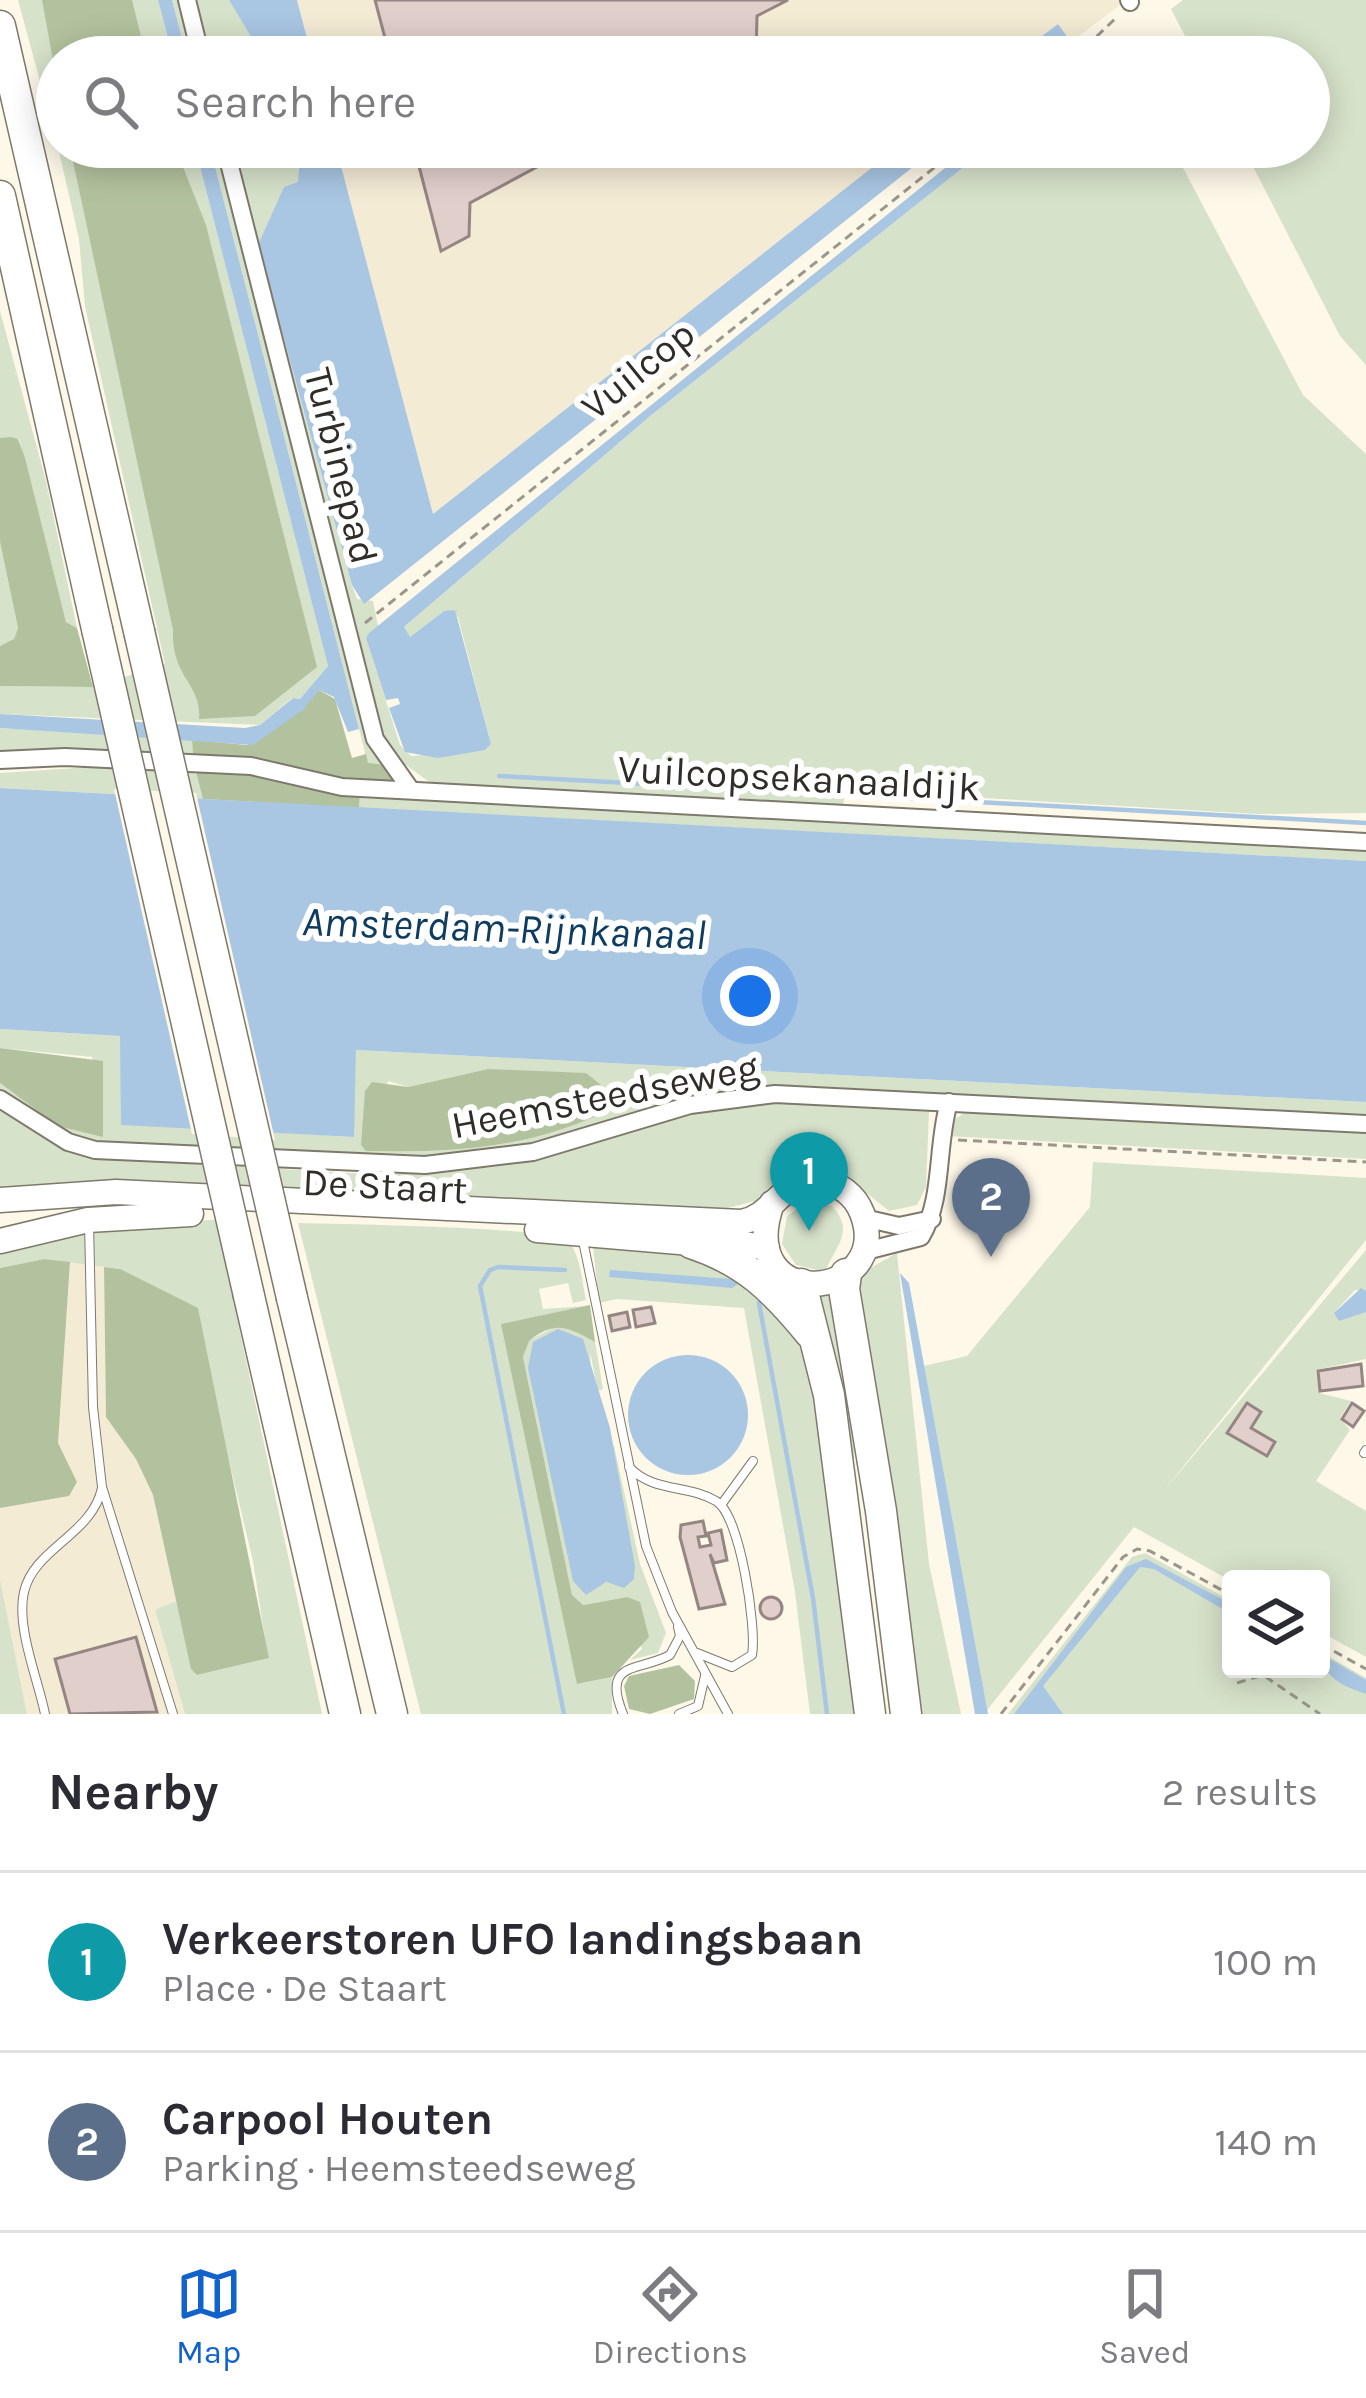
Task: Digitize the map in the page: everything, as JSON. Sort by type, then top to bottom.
[{"type":"highway","points":[[0,26],[392,1714]]},
{"type":"highway","points":[[0,196],[345,1714]]},
{"type":"highway","points":[[691,1243],[741,1262],[766,1281],[818,1342]]},
{"type":"highway","points":[[854,1263],[844,1289],[881,1511],[906,1714]]},
{"type":"highway","points":[[801,1285],[818,1342],[870,1714]]},
{"type":"main road","points":[[821,1181],[844,1190],[864,1218],[854,1263],[827,1286],[801,1285],[779,1270],[767,1248],[765,1228],[772,1203],[795,1184],[821,1181]]},
{"type":"main road","name":"De Staart","points":[[0,1200],[116,1192],[138,1197],[741,1222],[759,1216],[772,1203]]},
{"type":"main road","name":"De Staart","points":[[0,1241],[138,1197]]},
{"type":"main road","name":"De Staart","points":[[0,1224],[87,1212],[194,1214],[691,1243],[716,1239],[767,1248]]},
{"type":"street","points":[[187,0],[196,36]]},
{"type":"street","name":"Turbinepad","points":[[230,168],[375,739],[411,790]]},
{"type":"street","name":"Vuilcopsekanaaldijk","points":[[0,760],[65,757],[230,766],[342,787],[1366,842]]},
{"type":"street","name":"Heemsteedseweg","points":[[0,1100],[68,1142],[95,1150],[425,1165],[533,1152],[690,1105],[776,1094],[1366,1124]]},
{"type":"street","points":[[854,1263],[921,1237],[932,1219],[938,1139],[949,1102]]},
{"type":"street","points":[[864,1218],[898,1226],[932,1219]]},
{"type":"lane","points":[[87,1212],[93,1407],[102,1486],[173,1714]]},
{"type":"lane","points":[[582,1234],[646,1546],[676,1619],[728,1714]]},
{"type":"lane","points":[[721,1505],[752,1461]]},
{"type":"lane","points":[[628,1466],[646,1482],[721,1505],[738,1544],[755,1642],[746,1662],[732,1667],[708,1661],[694,1651]]},
{"type":"lane","points":[[45,1714],[23,1611],[25,1588],[98,1510],[102,1486]]},
{"type":"lane","points":[[623,1714],[616,1689],[620,1675],[630,1666],[670,1655],[680,1636],[676,1619]]},
{"type":"lane","points":[[679,1714],[698,1706],[704,1696],[703,1666]]},
{"type":"path","points":[[1096,36],[1130,1]]},
{"type":"path","name":"Vuilcop","points":[[350,635],[934,168]]},
{"type":"path","points":[[963,1140],[1366,1162]]},
{"type":"path","points":[[1000,1714],[1123,1557],[1136,1549],[1150,1551],[1222,1590]]},
{"type":"path","points":[[1330,1649],[1366,1670]]},
{"type":"path","points":[[1237,1683],[1263,1675],[1320,1714]]},
{"type":"shaded area","points":[[297,0],[1127,0],[1079,36],[1067,36],[1058,24],[1042,36],[306,36]]},
{"type":"shaded area","points":[[342,168],[871,168],[433,514]]},
{"type":"shaded area","points":[[70,1262],[104,1267],[106,1416],[136,1459],[153,1495],[176,1601],[155,1611],[185,1714],[27,1714],[0,1579],[0,1508],[69,1496],[58,1443]]},
{"type":"green space","points":[[18,0],[158,0],[167,36],[36,36],[36,66]]},
{"type":"green space","points":[[42,0],[132,0],[141,36],[49,36]]},
{"type":"green space","points":[[172,0],[229,0],[250,36],[181,36]]},
{"type":"green space","points":[[1183,0],[1366,0],[1366,365],[1340,336],[1254,168],[1330,168],[1330,36],[1185,36],[1171,9]]},
{"type":"green space","points":[[63,168],[200,168],[328,666],[300,699],[292,698],[260,725],[0,714],[0,686],[93,687],[165,664],[85,306],[79,239]]},
{"type":"green space","points":[[74,168],[183,168],[206,225],[317,667],[255,716],[199,719],[196,697],[177,659]]},
{"type":"green space","points":[[215,168],[302,168],[297,185],[258,245],[352,585],[357,599],[373,601],[378,626],[366,638],[400,745],[411,756],[485,750],[491,744],[458,617],[444,611],[410,637],[403,628],[649,417],[963,168],[1183,168],[1303,395],[1366,454],[1366,813],[1258,814],[845,790],[843,807],[432,784],[395,757],[386,765],[368,764]]},
{"type":"green space","points":[[0,311],[46,481],[77,628],[66,622],[19,439],[0,438]]},
{"type":"green space","points":[[0,438],[18,439],[25,458],[66,622],[77,628],[93,687],[0,686],[0,646],[14,639],[18,628],[0,542]]},
{"type":"green space","points":[[0,542],[18,628],[14,640],[0,646]]},
{"type":"green space","points":[[319,690],[335,699],[352,758],[366,754],[368,763],[386,765],[404,783],[325,777],[193,756],[192,740],[247,745]]},
{"type":"green space","points":[[0,728],[192,740],[193,756],[0,752]]},
{"type":"green space","points":[[107,766],[196,772],[203,799],[0,788],[0,773]]},
{"type":"green space","points":[[196,772],[259,775],[360,794],[359,808],[203,799]]},
{"type":"green space","points":[[360,794],[1366,847],[1366,861],[359,808]]},
{"type":"green space","points":[[0,1029],[120,1036],[196,1128],[353,1137],[356,1050],[1366,1102],[1366,1116],[773,1088],[661,1105],[556,1139],[437,1159],[99,1147],[39,1120],[0,1091],[0,1083],[59,1126],[93,1057],[0,1048]],"holes":[[[488,1069],[518,1073],[599,1115],[514,1142],[427,1151],[366,1151],[388,1081],[408,1087]]]},
{"type":"green space","points":[[0,1048],[103,1061],[103,1137],[58,1126],[0,1083]]},
{"type":"green space","points":[[488,1069],[586,1073],[601,1085],[599,1115],[542,1135],[485,1146],[366,1151],[361,1145],[365,1091],[372,1082],[408,1087]]},
{"type":"green space","points":[[809,1101],[929,1110],[926,1187],[917,1205],[889,1211],[839,1171],[805,1166],[783,1174],[755,1201],[716,1211],[0,1194],[0,1107],[52,1142],[103,1159],[386,1175],[494,1167],[700,1110]]},
{"type":"green space","points":[[970,1109],[1366,1130],[1366,1159],[947,1136],[955,1119]]},
{"type":"green space","points":[[1093,1162],[1366,1178],[1366,1240],[1162,1493],[1366,1250],[1366,1291],[1355,1290],[1334,1313],[1366,1312],[1366,1359],[1316,1370],[1319,1393],[1351,1401],[1340,1418],[1350,1430],[1316,1481],[1366,1511],[1366,1657],[1330,1637],[1330,1570],[1222,1570],[1222,1576],[1134,1527],[987,1710],[924,1366],[967,1356],[1090,1207]]},
{"type":"green space","points":[[808,1201],[832,1206],[842,1224],[841,1239],[825,1272],[796,1265],[782,1244],[787,1216]]},
{"type":"green space","points":[[216,1220],[322,1714],[185,1714],[155,1610],[176,1601],[197,1675],[268,1658],[253,1561],[219,1419],[120,1269],[44,1259],[0,1268],[0,1247],[101,1223]]},
{"type":"green space","points":[[298,1223],[521,1232],[551,1236],[571,1245],[586,1300],[573,1303],[568,1283],[539,1289],[543,1309],[587,1306],[502,1324],[578,1684],[612,1677],[612,1714],[421,1714]]},
{"type":"green space","points":[[593,1246],[688,1251],[767,1291],[809,1356],[862,1714],[810,1714],[795,1592],[744,1308],[617,1299],[599,1303]]},
{"type":"green space","points":[[897,1253],[929,1564],[961,1714],[918,1714],[857,1292],[865,1271]]},
{"type":"green space","points":[[44,1259],[70,1262],[58,1443],[77,1482],[69,1496],[0,1508],[0,1268]]},
{"type":"green space","points":[[104,1267],[120,1269],[198,1308],[269,1658],[197,1675],[191,1669],[153,1495],[136,1459],[106,1417]]},
{"type":"green space","points":[[833,1295],[854,1412],[854,1480],[815,1296]]},
{"type":"green space","points":[[590,1305],[595,1342],[554,1328],[529,1341],[523,1357],[572,1595],[583,1605],[627,1597],[640,1602],[649,1637],[612,1677],[577,1684],[501,1324]]},
{"type":"green space","points":[[558,1325],[575,1328],[595,1342],[603,1389],[598,1391],[590,1352],[604,1582],[624,1587],[635,1574],[610,1447],[614,1446],[640,1564],[666,1633],[658,1653],[630,1660],[642,1649],[627,1597],[582,1605],[572,1595],[523,1357],[528,1341]]},
{"type":"green space","points":[[1145,1553],[1222,1596],[1222,1678],[1330,1678],[1330,1657],[1366,1678],[1366,1714],[1008,1714],[1132,1557]]},
{"type":"green space","points":[[0,1579],[27,1714],[0,1714]]},
{"type":"green space","points":[[679,1665],[695,1681],[694,1699],[650,1714],[629,1709],[624,1686],[629,1676]]},
{"type":"water","points":[[158,0],[172,0],[181,36],[167,36]]},
{"type":"water","points":[[229,0],[297,0],[306,36],[250,36]]},
{"type":"water","points":[[1058,24],[1067,36],[1042,36]]},
{"type":"water","points":[[200,168],[215,168],[359,729],[348,732],[334,697],[319,690],[303,710],[253,745],[0,728],[0,714],[245,728],[260,725],[293,698],[300,699],[328,666]]},
{"type":"water","points":[[299,168],[342,168],[433,514],[871,168],[912,168],[364,604],[352,585],[258,245],[284,187],[298,182]]},
{"type":"water","points":[[945,168],[963,168],[649,417],[404,627],[410,637],[444,611],[455,610],[491,744],[485,750],[438,758],[405,752],[389,708],[400,704],[398,698],[386,700],[366,638]]},
{"type":"water","name":"Amsterdam-Rijnkanaal","points":[[0,788],[1366,861],[1366,1102],[356,1050],[354,1137],[121,1125],[120,1036],[0,1029]]},
{"type":"water","points":[[610,1270],[731,1279],[738,1284],[732,1288],[609,1277]]},
{"type":"water","points":[[900,1273],[909,1283],[988,1714],[975,1714]]},
{"type":"water","points":[[1361,1288],[1366,1291],[1366,1312],[1339,1321],[1334,1313]]},
{"type":"water","points":[[558,1329],[583,1339],[610,1428],[635,1566],[634,1579],[624,1588],[606,1582],[586,1595],[573,1581],[528,1368],[533,1342]]},
{"type":"water","points":[[688,1355],[711,1360],[730,1373],[743,1392],[748,1415],[743,1438],[730,1457],[711,1470],[688,1475],[665,1470],[646,1457],[633,1438],[628,1415],[633,1392],[646,1373],[665,1360]]},
{"type":"water","points":[[1146,1559],[1222,1599],[1222,1609],[1154,1569],[1140,1567],[1043,1686],[1063,1714],[1014,1714],[1126,1567]]},
{"type":"water","points":[[1330,1659],[1366,1680],[1366,1694],[1343,1685],[1331,1676]]},
{"type":"pier","points":[[114,789],[196,793],[275,1140],[192,1134]]},
{"type":"building","points":[[375,0],[788,0],[757,16],[757,36],[384,36]]},
{"type":"building","points":[[419,168],[535,168],[470,203],[469,236],[441,251]]},
{"type":"building","points":[[651,1307],[655,1323],[636,1327],[633,1310]]},
{"type":"building","points":[[627,1312],[630,1327],[612,1331],[609,1316]]},
{"type":"building","points":[[1361,1364],[1363,1386],[1320,1391],[1318,1371]]},
{"type":"building","points":[[1247,1403],[1261,1412],[1251,1428],[1275,1442],[1267,1456],[1227,1433]]},
{"type":"building","points":[[1352,1403],[1364,1411],[1353,1427],[1342,1419]]},
{"type":"building","points":[[703,1521],[706,1536],[698,1537],[700,1547],[711,1545],[708,1533],[721,1530],[727,1560],[714,1563],[710,1554],[725,1604],[699,1609],[680,1537],[681,1525]]},
{"type":"building","points":[[771,1597],[782,1608],[771,1619],[760,1608]]},
{"type":"building","points":[[136,1637],[157,1712],[70,1714],[55,1659]]},
{"type":"waterway","points":[[499,776],[1366,823]]},
{"type":"waterway","points":[[564,1714],[480,1286],[490,1270],[498,1267],[565,1270]]},
{"type":"waterway","points":[[759,1303],[813,1598],[827,1714]]},
{"type":"place","name":"Verkeerstoren UFO landingsbaan","points":[[809,1231]]},
{"type":"place","name":"Carpool Houten","points":[[991,1257]]}]
